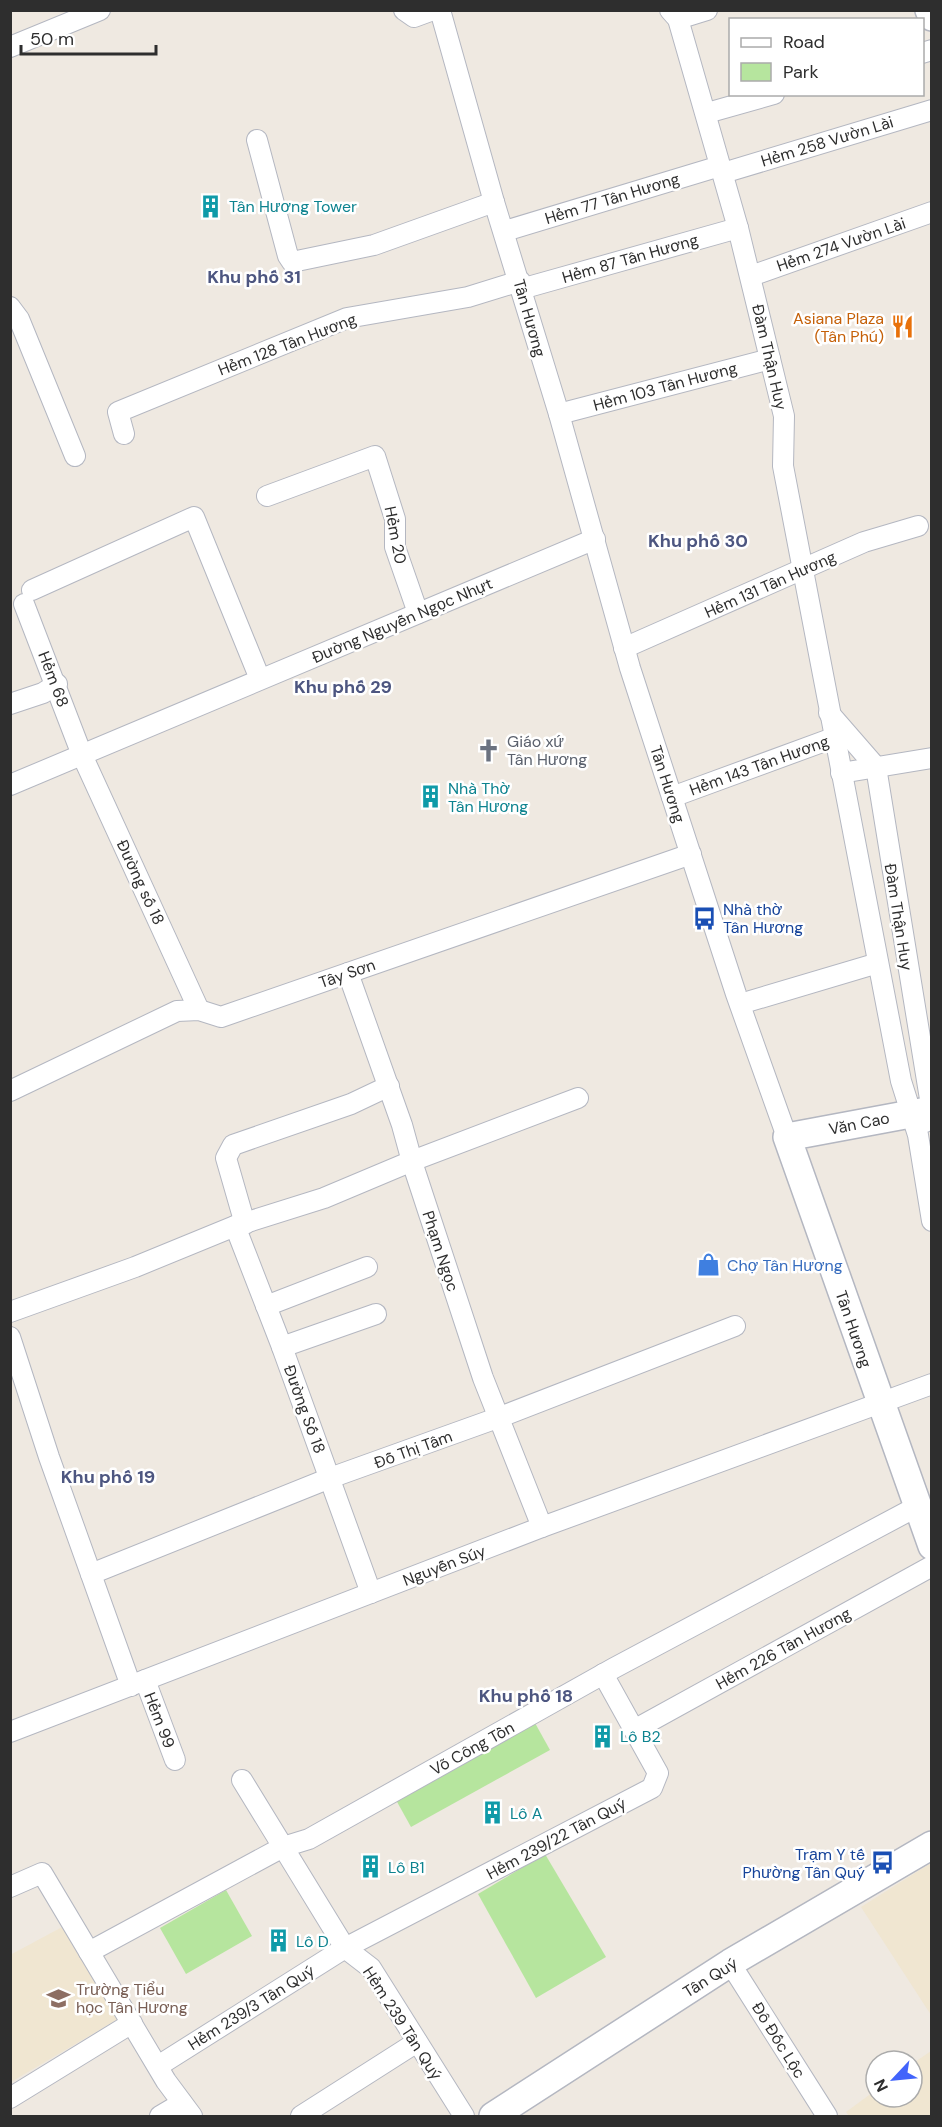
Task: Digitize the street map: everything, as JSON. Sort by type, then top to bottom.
[{"type":"street","points":[[10,47],[100,10]]},
{"type":"street","points":[[404,10],[414,17],[433,10]]},
{"type":"street","name":"Tân Hương","points":[[440,10],[494,202],[505,231],[560,414],[624,648],[740,1004],[879,1402],[932,1546]]},
{"type":"street","points":[[676,14],[707,10]]},
{"type":"street","points":[[929,10],[932,17]]},
{"type":"street","name":"Đàm Thận Huy","points":[[676,14],[707,114],[751,276],[784,416],[783,466],[829,712],[840,735],[876,767],[923,1117],[932,1221]]},
{"type":"street","points":[[707,114],[767,96]]},
{"type":"street","name":"Hẻm 258 Vườn Lài","points":[[722,169],[932,110]]},
{"type":"street","points":[[257,140],[288,256],[292,262],[374,245],[494,202]]},
{"type":"street","name":"Hẻm 77 Tân Hương","points":[[505,231],[722,169]]},
{"type":"street","name":"Hẻm 274 Vườn Lài","points":[[751,276],[932,212]]},
{"type":"street","name":"Hẻm 87 Tân Hương","points":[[520,285],[738,228]]},
{"type":"street","name":"Hẻm 128 Tân Hương","points":[[124,434],[118,412],[347,318],[468,297],[520,285]]},
{"type":"street","points":[[10,307],[19,319],[75,456]]},
{"type":"street","name":"Hẻm 103 Tân Hương","points":[[560,414],[770,359]]},
{"type":"street","name":"Hẻm 20","points":[[267,496],[375,456],[395,519],[395,547],[418,613]]},
{"type":"street","name":"Hẻm 68","points":[[82,755],[28,597],[194,517],[260,680]]},
{"type":"street","name":"Hẻm 131 Tân Hương","points":[[624,648],[864,542],[918,526]]},
{"type":"street","name":"Đường Nguyễn Ngọc Nhựt","points":[[10,785],[595,538]]},
{"type":"street","points":[[10,704],[43,693],[57,684]]},
{"type":"street","name":"Đàm Thận Huy","points":[[840,735],[841,773],[901,1081],[923,1117]]},
{"type":"street","name":"Hẻm 143 Tân Hương","points":[[672,797],[840,735]]},
{"type":"street","name":"Đường số 18","points":[[82,755],[199,1010]]},
{"type":"street","points":[[841,773],[932,758]]},
{"type":"street","name":"Tây Sơn","points":[[10,1091],[177,1011],[199,1010],[221,1017],[691,854]]},
{"type":"street","points":[[740,1004],[878,963]]},
{"type":"street","name":"Phạm Ngọc","points":[[348,973],[389,1086],[411,1161],[483,1378],[542,1527]]},
{"type":"street","name":"Đường Số 18","points":[[371,1593],[266,1306],[240,1225],[226,1158],[233,1145],[351,1104],[389,1086]]},
{"type":"street","points":[[10,1312],[135,1267],[240,1225],[324,1198],[411,1161],[578,1098]]},
{"type":"street","name":"Văn Cao","points":[[787,1137],[923,1117]]},
{"type":"street","points":[[266,1306],[367,1267]]},
{"type":"street","points":[[282,1347],[376,1314]]},
{"type":"street","name":"Đỗ Thị Tâm","points":[[91,1574],[330,1478],[500,1417],[735,1326]]},
{"type":"street","name":"Hẻm 99","points":[[12,1346],[91,1574],[138,1683],[175,1760]]},
{"type":"street","name":"Nguyễn Súy","points":[[10,1732],[542,1527],[932,1384]]},
{"type":"street","name":"Võ Công Tồn","points":[[89,1952],[283,1847],[309,1839],[603,1674],[918,1506]]},
{"type":"street","name":"Hẻm 226 Tân Hương","points":[[634,1730],[932,1566]]},
{"type":"street","name":"Hẻm 239/22 Tân Quý","points":[[345,1948],[652,1788],[658,1773],[603,1674]]},
{"type":"street","name":"Hẻm 239 Tân Quý","points":[[242,1780],[345,1948],[370,1968],[464,2116]]},
{"type":"street","name":"Tân Quý","points":[[493,2116],[730,1963],[932,1845]]},
{"type":"street","points":[[10,1887],[42,1873],[187,2110],[160,2116]]},
{"type":"street","name":"Hẻm 239/3 Tân Quý","points":[[158,2066],[345,1948]]},
{"type":"street","name":"Đô Đốc Lộc","points":[[730,1963],[827,2116]]},
{"type":"street","points":[[10,2098],[132,2023]]},
{"type":"street","points":[[301,2116],[417,2042]]},
{"type":"shaded area","points":[[931,1863],[931,2015],[861,1907]]},
{"type":"shaded area","name":"Trường Tiểu học Tân Hương","points":[[64,1926],[118,2019],[11,2082],[10,1955]]},
{"type":"shaded area","points":[[931,2051],[931,2116],[849,2116],[846,2112],[864,2099],[864,2109],[924,2109],[924,2056]]},
{"type":"green space","points":[[535,1723],[550,1750],[411,1827],[396,1800]]},
{"type":"green space","points":[[545,1854],[606,1957],[536,1998],[478,1894]]},
{"type":"green space","points":[[226,1890],[252,1936],[186,1974],[160,1928]]},
{"type":"place","name":"Tân Hương Tower","points":[[211,206]]},
{"type":"place","name":"Asiana Plaza (Tân Phú)","points":[[902,327]]},
{"type":"place","name":"Giáo xứ Tân Hương","points":[[489,750]]},
{"type":"place","name":"Nhà Thờ Tân Hương","points":[[430,797]]},
{"type":"place","name":"Nhà thờ Tân Hương","points":[[705,918]]},
{"type":"place","name":"Chợ Tân Hương","points":[[709,1265]]},
{"type":"place","name":"Lô B2","points":[[602,1736]]},
{"type":"place","name":"Lô A","points":[[492,1813]]},
{"type":"place","name":"Trạm Y tế Phường Tân Quý","points":[[883,1863]]},
{"type":"place","name":"Lô B1","points":[[370,1867]]},
{"type":"place","name":"Lô D","points":[[278,1941]]},
{"type":"place","name":"Trường Tiểu học Tân Hương","points":[[58,1998]]},
{"type":"district","name":"Khu phố 31","points":[[254,277]]},
{"type":"district","name":"Khu phố 30","points":[[698,541]]},
{"type":"district","name":"Khu phố 29","points":[[343,687]]},
{"type":"district","name":"Khu phố 19","points":[[108,1477]]},
{"type":"district","name":"Khu phố 18","points":[[526,1696]]}]
